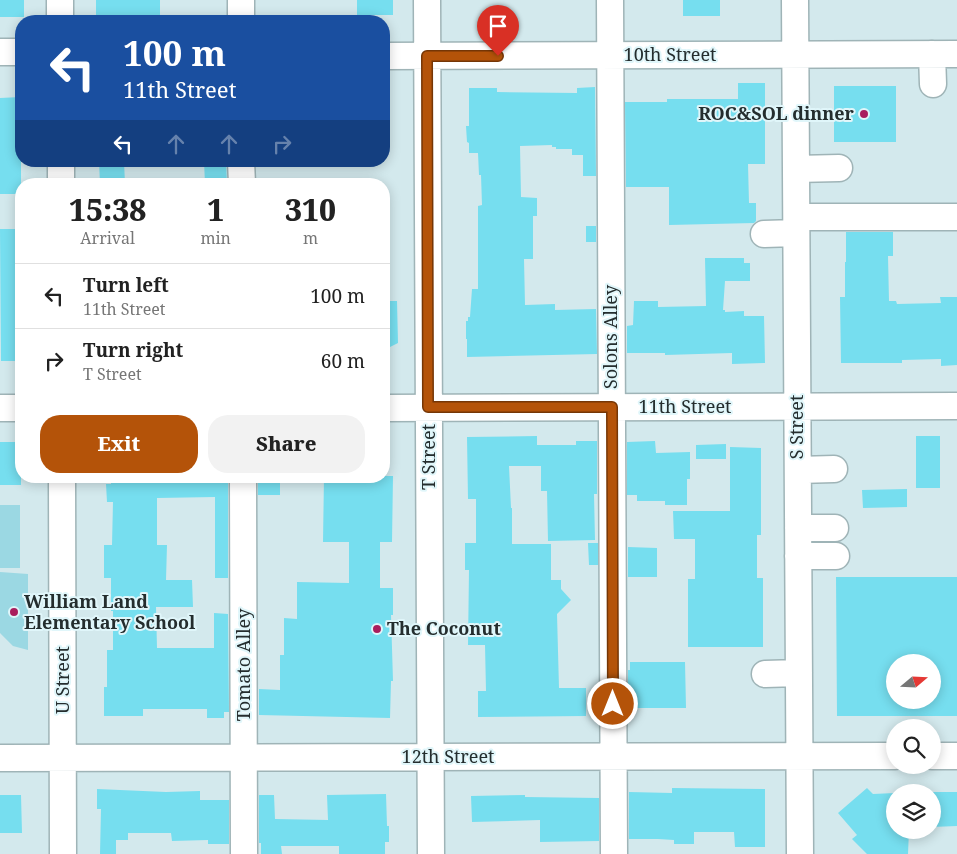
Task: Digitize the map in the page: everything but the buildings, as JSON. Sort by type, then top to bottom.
[{"type":"street","points":[[60,0],[60,15]]},
{"type":"street","points":[[241,0],[241,15]]},
{"type":"street","name":"T Street","points":[[426,0],[431,854]]},
{"type":"street","name":"Solons Alley","points":[[610,0],[614,854]]},
{"type":"street","name":"S Street","points":[[795,0],[800,854]]},
{"type":"street","points":[[0,52],[15,52]]},
{"type":"street","points":[[932,84],[944,54]]},
{"type":"street","name":"10th Street","points":[[390,56],[944,54]]},
{"type":"street","points":[[796,169],[839,168]]},
{"type":"street","points":[[764,234],[796,225],[957,217]]},
{"type":"street","name":"11th Street","points":[[390,408],[957,406]]},
{"type":"street","points":[[0,408],[15,408]]},
{"type":"street","points":[[798,470],[834,469]]},
{"type":"street","name":"U Street","points":[[62,483],[63,854]]},
{"type":"street","name":"Tomato Alley","points":[[243,483],[244,854]]},
{"type":"street","points":[[798,528],[836,528]]},
{"type":"street","points":[[798,556],[836,556]]},
{"type":"street","points":[[765,674],[799,674]]},
{"type":"street","name":"12th Street","points":[[0,758],[886,756]]},
{"type":"street","points":[[941,756],[957,756]]},
{"type":"shaded area","points":[[0,505],[20,505],[20,568],[0,568]]},
{"type":"shaded area","points":[[0,572],[28,574],[28,650],[13,646],[0,633]]},
{"type":"place","name":"ROC&SOL dinner","points":[[864,114]]},
{"type":"place","name":"William Land Elementary School","points":[[14,612]]},
{"type":"place","name":"The Coconut","points":[[377,629]]},
{"type":"route","points":[[498,56],[427,56],[428,407],[612,407],[613,704]]}]
